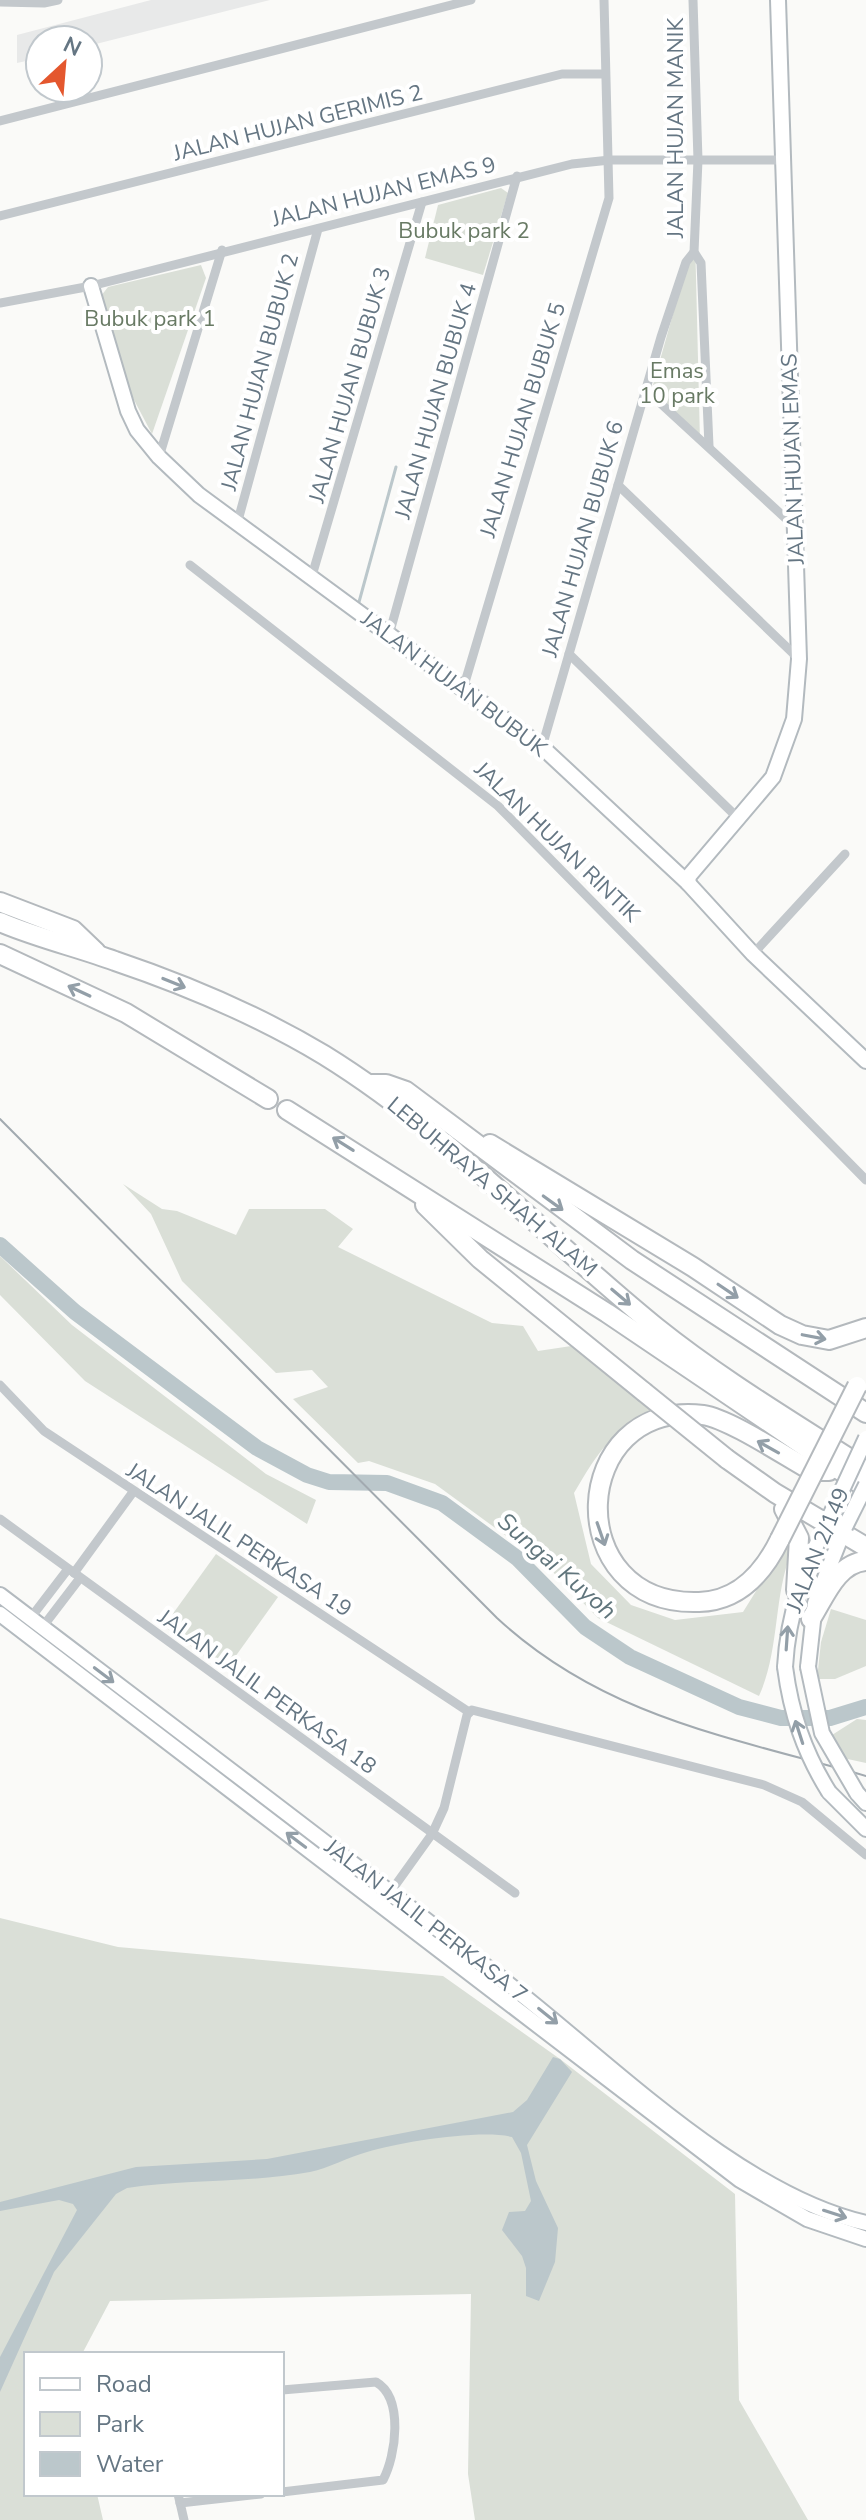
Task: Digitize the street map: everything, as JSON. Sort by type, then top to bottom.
[{"type":"highway","points":[[0,902],[73,930],[101,956]]},
{"type":"highway","name":"LEBUHRAYA SHAH ALAM","points":[[0,922],[101,956],[251,1017],[369,1084],[462,1156],[657,1328],[744,1391],[866,1469]]},
{"type":"highway","points":[[0,954],[130,1015],[268,1099]]},
{"type":"highway","points":[[369,1084],[386,1084],[406,1091],[632,1260],[866,1413]]},
{"type":"highway","name":"LEBUHRAYA SHAH ALAM","points":[[287,1110],[607,1313],[866,1486]]},
{"type":"highway","points":[[468,1140],[487,1143],[508,1154],[802,1335],[829,1340],[866,1328]]},
{"type":"highway","points":[[398,1179],[480,1259],[727,1459],[775,1493],[866,1547]]},
{"type":"highway","points":[[840,1471],[812,1471],[741,1431],[704,1415],[658,1419],[625,1438],[603,1470],[596,1504],[597,1530],[615,1565],[640,1589],[677,1603],[707,1602],[737,1592],[766,1568],[780,1539],[866,1374]]},
{"type":"highway","points":[[835,1393],[866,1395]]},
{"type":"highway","points":[[775,1493],[799,1538],[796,1590]]},
{"type":"highway","points":[[811,1619],[837,1577],[849,1566],[866,1561]]},
{"type":"street","points":[[0,2],[44,3],[58,0]]},
{"type":"street","points":[[0,121],[471,0]]},
{"type":"street","name":"JALAN HUJAN BUBUK 5","points":[[463,689],[609,198],[604,0]]},
{"type":"street","name":"JALAN HUJAN MANIK","points":[[693,0],[698,160],[694,252],[701,263],[709,446]]},
{"type":"street","name":"JALAN HUJAN EMAS","points":[[688,883],[689,876],[740,820],[773,777],[794,719],[799,659],[778,0]]},
{"type":"street","name":"JALAN HUJAN GERIMIS 2","points":[[0,216],[562,74],[605,74]]},
{"type":"street","name":"JALAN HUJAN EMAS 9","points":[[0,303],[91,286],[517,176],[610,160],[783,160]]},
{"type":"street","name":"JALAN HUJAN BUBUK 4","points":[[389,635],[517,176]]},
{"type":"street","name":"JALAN HUJAN BUBUK 3","points":[[311,579],[422,202]]},
{"type":"street","name":"JALAN HUJAN BUBUK 2","points":[[237,524],[318,229]]},
{"type":"street","points":[[159,457],[222,250]]},
{"type":"street","name":"JALAN HUJAN BUBUK 6","points":[[542,747],[646,390],[686,262],[694,252]]},
{"type":"street","name":"JALAN HUJAN BUBUK","points":[[91,286],[128,411],[137,430],[159,457],[237,524],[542,747],[688,883],[753,954],[866,1061]]},
{"type":"street","points":[[646,390],[795,527]]},
{"type":"street","points":[[618,485],[799,659]]},
{"type":"street","name":"JALAN HUJAN RINTIK","points":[[190,565],[498,806],[866,1180]]},
{"type":"street","points":[[569,654],[740,820]]},
{"type":"street","points":[[753,954],[845,854]]},
{"type":"street","name":"JALAN JALIL PERKASA 19","points":[[0,1385],[44,1431],[468,1713],[475,1710],[764,1785],[802,1802],[866,1855]]},
{"type":"street","name":"JALAN 2/149","points":[[861,1798],[822,1733],[808,1667],[811,1619],[835,1526],[866,1438]]},
{"type":"street","name":"JALAN 2/149","points":[[866,1486],[835,1526],[796,1590],[787,1628],[785,1667],[789,1701],[801,1741],[829,1792],[866,1829]]},
{"type":"street","points":[[32,1629],[133,1492]]},
{"type":"street","name":"JALAN JALIL PERKASA 18","points":[[0,1519],[515,1893]]},
{"type":"street","name":"JALAN JALIL PERKASA 7","points":[[0,1595],[32,1629],[705,2140],[809,2204],[866,2223]]},
{"type":"street","name":"JALAN JALIL PERKASA 7","points":[[0,1614],[32,1629]]},
{"type":"street","points":[[385,1898],[432,1834],[444,1808],[468,1713]]},
{"type":"street","name":"JALAN JALIL PERKASA 7","points":[[385,1898],[740,2180],[807,2219],[866,2239]]},
{"type":"street","points":[[284,2390],[376,2382],[386,2387],[393,2399],[393,2461],[383,2480],[284,2492]]},
{"type":"street","points":[[184,2520],[179,2498],[220,2496]]},
{"type":"shaded area","points":[[151,0],[270,0],[104,42],[104,24],[59,24]]},
{"type":"shaded area","points":[[24,33],[24,61],[17,63],[17,35]]},
{"type":"green space","name":"Bubuk park 2","points":[[501,188],[508,193],[483,275],[425,258],[438,205]]},
{"type":"green space","name":"Emas 10 park","points":[[695,236],[700,441],[651,392]]},
{"type":"green space","name":"Bubuk park 1","points":[[201,265],[206,278],[152,434],[124,381],[101,296],[108,287]]},
{"type":"green space","points":[[123,1184],[162,1209],[177,1211],[236,1235],[249,1209],[325,1209],[353,1229],[338,1247],[492,1323],[523,1326],[538,1351],[578,1345],[657,1413],[628,1427],[607,1444],[574,1493],[591,1564],[631,1605],[675,1620],[743,1612],[784,1546],[792,1550],[782,1586],[766,1678],[759,1696],[598,1618],[546,1565],[435,1484],[369,1461],[358,1463],[293,1399],[328,1387],[312,1370],[276,1373],[182,1281],[151,1214]]},
{"type":"green space","points":[[0,1256],[72,1325],[266,1474],[316,1500],[307,1524],[85,1381],[0,1295]]},
{"type":"green space","points":[[216,1554],[278,1597],[225,1671],[164,1626]]},
{"type":"green space","points":[[831,1609],[866,1620],[866,1666],[835,1679],[817,1679],[821,1642]]},
{"type":"green space","points":[[857,1719],[866,1720],[866,1763],[843,1758],[832,1735]]},
{"type":"green space","points":[[0,1918],[118,1947],[443,1976],[560,2059],[735,2194],[739,2400],[808,2520],[475,2520],[468,2474],[471,2294],[110,2301],[83,2352],[24,2352],[24,2496],[97,2496],[103,2520],[0,2520]]},
{"type":"water","points":[[553,2057],[560,2059],[572,2072],[527,2145],[536,2181],[558,2228],[555,2262],[539,2301],[526,2296],[526,2268],[522,2256],[502,2230],[509,2212],[525,2211],[531,2201],[521,2153],[512,2137],[481,2135],[440,2138],[381,2148],[310,2172],[127,2188],[116,2194],[54,2272],[0,2392],[0,2357],[77,2210],[73,2204],[59,2200],[0,2211],[0,2202],[136,2167],[267,2159],[513,2112],[527,2100]]},
{"type":"waterway","points":[[359,602],[396,467]]},
{"type":"waterway","name":"Sungai Kuyoh","points":[[0,1245],[75,1312],[257,1448],[307,1475],[329,1482],[387,1483],[442,1503],[517,1558],[585,1627],[630,1657],[739,1707],[781,1718],[830,1718],[866,1707]]},
{"type":"tram line","points":[[0,1119],[497,1618],[538,1652],[581,1679],[671,1720],[866,1776]]}]
